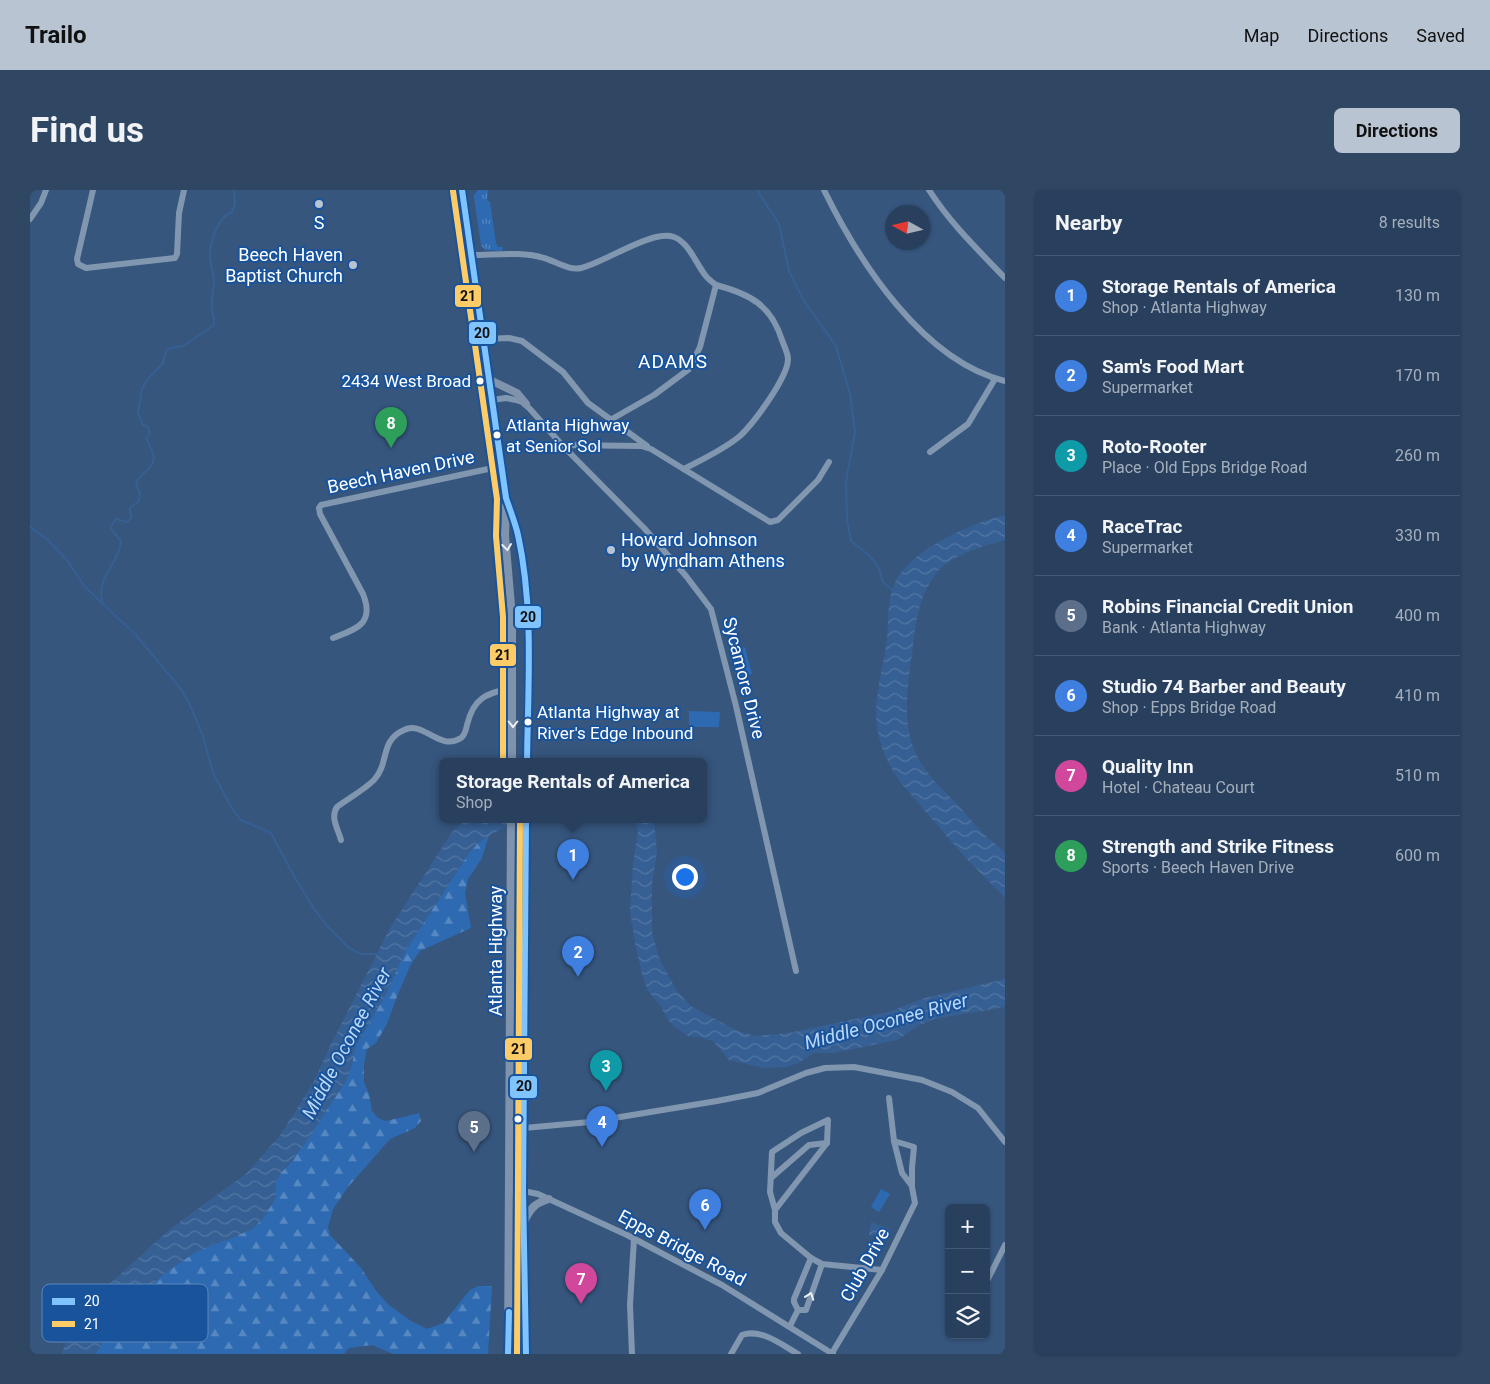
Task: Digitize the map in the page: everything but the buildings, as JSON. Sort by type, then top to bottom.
[{"type":"main road","points":[[462,190],[506,498],[506,535],[511,588],[512,758]]},
{"type":"main road","points":[[488,379],[517,393],[526,404]]},
{"type":"main road","points":[[506,498],[518,534],[523,568],[527,632],[527,758]]},
{"type":"main road","points":[[512,632],[527,632]]},
{"type":"main road","name":"Atlanta Highway","points":[[509,1354],[508,1191],[511,823]]},
{"type":"main road","name":"Atlanta Highway","points":[[526,823],[523,1191],[526,1354]]},
{"type":"main road","points":[[523,1224],[531,1207],[550,1199]]},
{"type":"street","points":[[30,219],[41,203],[46,190]]},
{"type":"street","points":[[93,190],[77,259],[80,266],[86,268],[175,258],[177,254],[179,214],[184,190]]},
{"type":"street","points":[[824,190],[859,252],[906,315],[933,342],[957,361],[975,372],[1005,382]]},
{"type":"street","points":[[930,190],[938,204],[963,234],[1005,278]]},
{"type":"street","points":[[472,255],[524,254],[543,257],[579,269],[644,241],[670,236],[682,242],[706,276],[716,285],[756,300],[764,307],[778,325],[788,359],[780,383],[741,434],[727,445],[684,469]]},
{"type":"street","points":[[612,419],[654,395],[689,369],[700,347],[716,285]]},
{"type":"street","points":[[483,339],[508,338],[522,341],[556,366],[588,403],[651,449],[770,522],[778,520],[818,480],[829,462]]},
{"type":"street","points":[[930,452],[968,424],[995,379]]},
{"type":"street","points":[[492,400],[510,399],[526,404]]},
{"type":"street","name":"Sycamore Drive","points":[[526,404],[562,445],[644,528],[686,576],[711,610],[739,716],[796,971]]},
{"type":"street","points":[[562,445],[641,446],[651,449]]},
{"type":"street","name":"Beech Haven Drive","points":[[333,638],[353,630],[364,622],[367,606],[364,594],[320,514],[321,505],[502,466]]},
{"type":"street","points":[[341,840],[334,818],[334,811],[337,806],[375,779],[383,763],[387,746],[394,735],[412,728],[442,741],[457,740],[465,734],[471,713],[480,699],[491,692],[513,687]]},
{"type":"street","points":[[524,1128],[590,1122],[717,1101],[758,1093],[825,1068],[854,1067],[922,1080],[952,1092],[978,1108],[1005,1142]]},
{"type":"street","points":[[889,1098],[894,1141],[902,1172],[912,1187]]},
{"type":"street","points":[[775,1210],[827,1143],[828,1120],[801,1133],[772,1152],[770,1192],[775,1210],[775,1222],[781,1234],[811,1258],[822,1264],[882,1270]]},
{"type":"street","name":"Club Drive","points":[[833,1354],[882,1270],[915,1203],[912,1187],[914,1147],[894,1141]]},
{"type":"street","points":[[771,1178],[809,1145],[827,1143]]},
{"type":"street","name":"Epps Bridge Road","points":[[508,1191],[538,1194],[634,1239],[722,1285],[833,1354]]},
{"type":"street","points":[[632,1354],[630,1305],[634,1239]]},
{"type":"street","points":[[990,1275],[1005,1245]]},
{"type":"street","points":[[798,1310],[794,1299],[811,1258]]},
{"type":"street","points":[[798,1310],[806,1310],[822,1264]]},
{"type":"street","points":[[790,1326],[798,1310]]},
{"type":"street","points":[[731,1354],[742,1335],[749,1332],[774,1340],[798,1354]]},
{"type":"green space","points":[[478,190],[488,190],[487,200],[490,202],[496,243],[498,247],[503,247],[502,251],[485,250],[481,245],[474,198]]},
{"type":"green space","points":[[745,647],[752,674],[736,678],[730,651]]},
{"type":"green space","points":[[689,711],[720,712],[719,727],[689,727]]},
{"type":"green space","points":[[489,835],[482,858],[468,879],[465,893],[471,928],[420,951],[411,964],[387,1024],[376,1043],[367,1049],[364,1064],[364,1082],[369,1094],[372,1111],[378,1118],[386,1121],[419,1113],[421,1121],[415,1128],[390,1139],[348,1187],[333,1209],[328,1227],[330,1235],[361,1268],[377,1292],[389,1305],[411,1321],[427,1329],[443,1323],[470,1290],[478,1286],[492,1286],[488,1354],[393,1354],[372,1345],[349,1348],[344,1354],[96,1354],[102,1342],[208,1342],[208,1284],[153,1284],[169,1270],[197,1251],[252,1229],[264,1217],[276,1197],[276,1181],[280,1174],[292,1161],[346,1081],[355,1047],[385,996],[406,950],[475,845]]},
{"type":"green space","points":[[881,1189],[890,1194],[879,1212],[871,1207]]},
{"type":"water","points":[[1005,515],[1005,540],[977,548],[949,562],[935,575],[925,592],[917,619],[909,675],[907,718],[912,745],[925,770],[979,829],[1005,853],[1005,898],[962,854],[901,783],[889,764],[878,734],[876,706],[887,640],[890,600],[898,577],[907,566],[932,546],[962,530]]},
{"type":"water","name":"Middle Oconee River","points":[[462,823],[521,823],[498,831],[481,841],[467,856],[406,950],[385,996],[355,1047],[346,1081],[302,1148],[276,1181],[276,1197],[264,1217],[252,1229],[197,1251],[169,1270],[153,1284],[110,1284],[170,1229],[247,1173],[281,1134],[313,1083],[390,928],[452,832]]},
{"type":"water","name":"Middle Oconee River","points":[[636,823],[654,823],[657,852],[652,885],[652,932],[659,958],[677,991],[692,1007],[738,1031],[757,1036],[789,1033],[888,1012],[925,998],[1005,979],[1005,1007],[934,1019],[918,1026],[897,1040],[834,1053],[814,1053],[798,1063],[787,1067],[764,1068],[729,1060],[713,1041],[688,1036],[675,1027],[648,991],[635,943],[630,911],[633,864],[638,831]]},
{"type":"water","points":[[871,1222],[889,1229],[888,1237],[869,1235]]},
{"type":"water","points":[[66,1342],[102,1342],[96,1354],[62,1354]]},
{"type":"waterway","points":[[102,601],[102,584],[116,557],[121,541],[110,528],[116,519],[128,522],[132,517],[130,508],[139,501],[140,492],[136,485],[137,482],[151,465],[154,458],[146,438],[150,435],[148,427],[143,425],[138,413],[142,389],[147,380],[163,363],[166,351],[170,348],[183,346],[214,325],[211,303],[214,283],[210,249],[219,224],[232,212],[235,204],[234,190]]},
{"type":"waterway","points":[[757,190],[779,224],[789,271],[804,301],[836,346],[850,394],[855,432],[846,482],[847,520],[851,541],[871,558],[881,574],[882,581],[894,592]]},
{"type":"waterway","name":"Middle Oconee River","points":[[30,527],[47,539],[67,560],[85,587],[136,635],[180,688],[189,703],[203,736],[213,773],[233,810],[241,820],[271,833],[294,876],[327,926],[349,948],[361,954],[377,954]]},
{"type":"transit line","name":"20","points":[[462,190],[506,498],[518,535],[523,563],[529,647],[527,758]]},
{"type":"transit line","name":"21","points":[[453,191],[497,499],[496,536],[503,617],[503,758]]},
{"type":"transit line","name":"21","points":[[517,1354],[520,823]]},
{"type":"transit line","name":"20","points":[[526,823],[523,1191],[526,1354]]},
{"type":"transit line","name":"20","points":[[508,1354],[509,1312]]},
{"type":"place","name":"S","points":[[319,204]]},
{"type":"place","name":"Beech Haven Baptist Church","points":[[353,265]]},
{"type":"place","name":"2434 West Broad","points":[[480,381]]},
{"type":"place","name":"Atlanta Highway at Senior Sol","points":[[497,435]]},
{"type":"place","name":"Strength and Strike Fitness","points":[[391,448]]},
{"type":"place","name":"Howard Johnson by Wyndham Athens","points":[[611,550]]},
{"type":"place","name":"Atlanta Highway at River's Edge Inbound","points":[[528,722]]},
{"type":"place","name":"Storage Rentals of America","points":[[573,880]]},
{"type":"place","name":"Sam's Food Mart","points":[[578,977]]},
{"type":"place","name":"Roto-Rooter","points":[[606,1091]]},
{"type":"place","name":"RaceTrac","points":[[602,1147]]},
{"type":"place","name":"Robins Financial Credit Union","points":[[474,1152]]},
{"type":"place","name":"Studio 74 Barber and Beauty","points":[[705,1230]]},
{"type":"place","name":"Quality Inn","points":[[581,1304]]},
{"type":"district","name":"ADAMS","points":[[673,361]]}]
